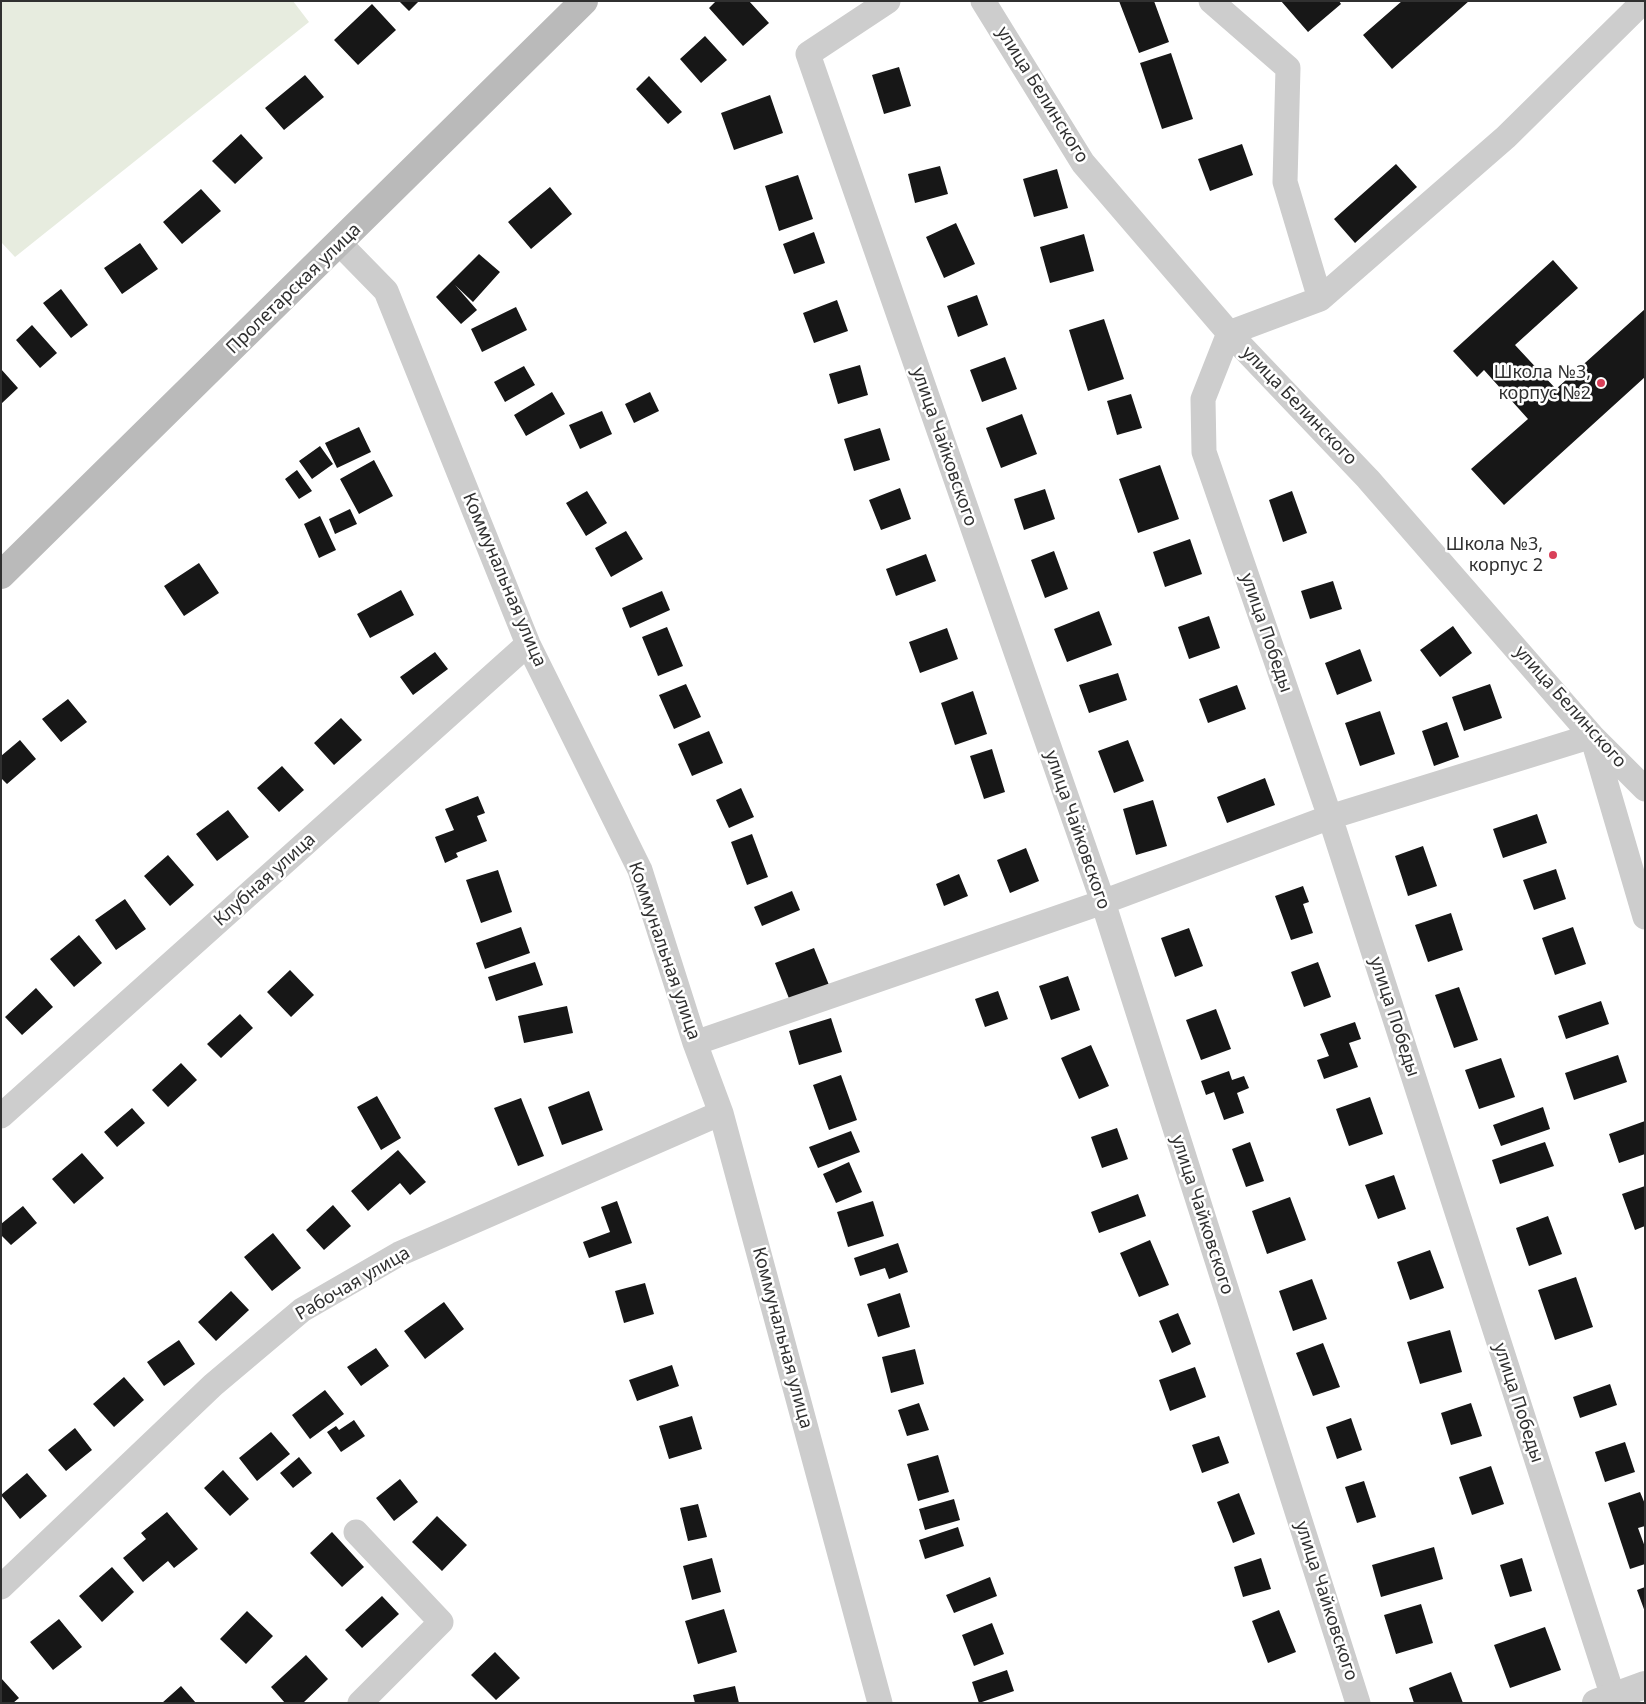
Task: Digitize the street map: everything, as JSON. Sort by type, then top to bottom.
[{"type":"main road","name":"Пролетарская улица","points":[[1,575],[340,244],[584,1]]},
{"type":"street","name":"улица Чайковского","points":[[888,1],[808,54],[1103,902],[1358,1703]]},
{"type":"street","name":"улица Белинского","points":[[983,1],[1083,163],[1229,333],[1368,479],[1592,736],[1645,788]]},
{"type":"street","points":[[1211,1],[1288,68],[1285,182],[1320,299]]},
{"type":"street","points":[[1229,333],[1320,299],[1506,137],[1644,1]]},
{"type":"street","name":"Коммунальная улица","points":[[340,244],[386,291],[528,644],[640,870],[695,1044],[721,1112],[880,1703]]},
{"type":"street","name":"улица Победы","points":[[1229,333],[1203,399],[1204,452],[1330,817],[1608,1701]]},
{"type":"street","name":"Клубная улица","points":[[1,1116],[528,644]]},
{"type":"street","points":[[695,1044],[1103,902],[1330,817],[1592,736],[1645,916]]},
{"type":"street","name":"Рабочая улица","points":[[1,1587],[213,1385],[302,1310],[399,1254],[721,1112]]},
{"type":"street","points":[[356,1532],[441,1622],[360,1703]]},
{"type":"street","points":[[1608,1701],[1645,1685]]},
{"type":"shaded area","points":[[1,1],[293,1],[309,22],[15,257],[1,242]]},
{"type":"building","points":[[399,1],[419,1],[409,11]]},
{"type":"building","points":[[716,1],[749,1],[769,23],[743,46],[709,8]]},
{"type":"building","points":[[1119,1],[1154,1],[1169,42],[1139,53]]},
{"type":"building","points":[[1281,1],[1339,1],[1341,4],[1308,32]]},
{"type":"building","points":[[1402,1],[1469,1],[1392,69],[1363,35]]},
{"type":"building","points":[[372,4],[396,30],[358,65],[334,40]]},
{"type":"building","points":[[705,36],[727,60],[701,83],[680,59]]},
{"type":"building","points":[[1171,53],[1193,119],[1162,129],[1140,63]]},
{"type":"building","points":[[899,67],[911,106],[884,114],[872,75]]},
{"type":"building","points":[[305,75],[324,97],[284,130],[265,108]]},
{"type":"building","points":[[649,76],[682,112],[668,124],[636,89]]},
{"type":"building","points":[[770,95],[783,133],[734,150],[721,113]]},
{"type":"building","points":[[241,134],[263,158],[235,184],[212,161]]},
{"type":"building","points":[[1242,144],[1253,175],[1210,191],[1198,159]]},
{"type":"building","points":[[1396,164],[1417,187],[1355,243],[1334,219]]},
{"type":"building","points":[[940,166],[948,194],[915,203],[908,174]]},
{"type":"building","points":[[1057,169],[1068,208],[1034,217],[1023,179]]},
{"type":"building","points":[[798,175],[813,219],[779,231],[765,186]]},
{"type":"building","points":[[550,187],[572,214],[531,249],[508,222]]},
{"type":"building","points":[[201,189],[221,211],[182,244],[163,222]]},
{"type":"building","points":[[956,223],[975,264],[944,278],[926,237]]},
{"type":"building","points":[[814,232],[825,263],[794,274],[783,244]]},
{"type":"building","points":[[1084,234],[1094,271],[1050,283],[1040,247]]},
{"type":"building","points":[[140,243],[158,269],[122,294],[104,268]]},
{"type":"building","points":[[479,254],[500,272],[473,302],[455,285],[477,310],[461,324],[436,297]]},
{"type":"building","name":"Школа №3, корпус №2","points":[[1553,260],[1578,288],[1515,345],[1556,389],[1645,309],[1645,377],[1504,505],[1471,469],[1528,419],[1484,370],[1477,377],[1453,351]]},
{"type":"building","points":[[61,289],[88,325],[71,338],[43,303]]},
{"type":"building","points":[[977,295],[988,325],[958,337],[947,306]]},
{"type":"building","points":[[837,300],[848,331],[814,343],[803,313]]},
{"type":"building","points":[[516,307],[527,330],[482,352],[471,329]]},
{"type":"building","points":[[1104,319],[1124,379],[1088,391],[1069,330]]},
{"type":"building","points":[[32,325],[57,353],[40,368],[16,340]]},
{"type":"building","points":[[1005,357],[1017,389],[982,402],[970,370]]},
{"type":"building","points":[[860,365],[868,395],[838,404],[829,374]]},
{"type":"building","points":[[524,366],[535,385],[505,402],[494,382]]},
{"type":"building","points":[[1,369],[18,388],[1,404]]},
{"type":"building","points":[[552,392],[565,414],[526,436],[514,415]]},
{"type":"building","points":[[650,392],[659,411],[634,423],[625,404]]},
{"type":"building","points":[[1131,394],[1142,428],[1117,435],[1107,401]]},
{"type":"building","points":[[602,411],[612,434],[580,449],[569,425]]},
{"type":"building","points":[[1022,414],[1037,454],[1001,468],[986,428]]},
{"type":"building","points":[[359,427],[371,452],[337,468],[325,443]]},
{"type":"building","points":[[880,428],[890,460],[854,471],[844,439]]},
{"type":"building","points":[[320,446],[333,464],[312,479],[299,461]]},
{"type":"building","points":[[374,460],[393,496],[359,514],[340,479]]},
{"type":"building","points":[[1160,465],[1179,519],[1138,533],[1119,479]]},
{"type":"building","points":[[297,470],[312,491],[299,499],[285,479]]},
{"type":"building","points":[[900,488],[911,519],[881,530],[869,500]]},
{"type":"building","points":[[1045,489],[1055,519],[1024,530],[1014,499]]},
{"type":"building","points":[[587,491],[607,523],[586,536],[566,503]]},
{"type":"building","points":[[1292,491],[1307,533],[1283,542],[1269,500]]},
{"type":"building","points":[[350,509],[357,524],[335,534],[329,519]]},
{"type":"building","points":[[320,516],[336,550],[319,558],[304,524]]},
{"type":"building","points":[[626,531],[643,559],[611,577],[595,548]]},
{"type":"building","points":[[1190,539],[1202,574],[1165,587],[1153,552]]},
{"type":"building","points":[[1054,551],[1068,589],[1045,598],[1031,560]]},
{"type":"building","points":[[926,554],[936,581],[896,596],[886,569]]},
{"type":"building","points":[[199,563],[219,593],[184,616],[164,586]]},
{"type":"building","points":[[1333,581],[1342,609],[1310,619],[1301,591]]},
{"type":"building","points":[[401,590],[414,615],[370,638],[357,614]]},
{"type":"building","points":[[662,591],[670,610],[630,628],[622,608]]},
{"type":"building","points":[[1099,611],[1112,645],[1067,662],[1054,629]]},
{"type":"building","points":[[1209,616],[1220,648],[1189,659],[1178,627]]},
{"type":"building","points":[[1453,626],[1472,653],[1440,677],[1420,650]]},
{"type":"building","points":[[667,627],[683,666],[658,676],[642,637]]},
{"type":"building","points":[[947,628],[958,659],[920,673],[909,642]]},
{"type":"building","points":[[1360,649],[1372,681],[1337,695],[1325,663]]},
{"type":"building","points":[[435,652],[448,669],[413,695],[400,677]]},
{"type":"building","points":[[1118,673],[1127,700],[1089,713],[1079,685]]},
{"type":"building","points":[[686,684],[701,717],[674,729],[659,695]]},
{"type":"building","points":[[1490,684],[1502,718],[1464,731],[1452,697]]},
{"type":"building","points":[[1237,685],[1246,709],[1208,723],[1199,699]]},
{"type":"building","points":[[973,691],[987,734],[955,745],[941,703]]},
{"type":"building","points":[[68,699],[87,722],[61,742],[42,719]]},
{"type":"building","points":[[1380,711],[1395,754],[1360,766],[1345,723]]},
{"type":"building","points":[[341,718],[362,740],[334,765],[314,743]]},
{"type":"building","points":[[1447,722],[1459,757],[1434,766],[1422,731]]},
{"type":"building","points":[[709,731],[723,763],[692,776],[678,744]]},
{"type":"building","points":[[20,740],[36,759],[7,784],[1,778],[1,756]]},
{"type":"building","points":[[1128,740],[1144,781],[1114,793],[1098,751]]},
{"type":"building","points":[[992,749],[1005,792],[984,799],[970,756]]},
{"type":"building","points":[[282,766],[304,790],[279,812],[257,788]]},
{"type":"building","points":[[1265,778],[1275,805],[1227,823],[1217,797]]},
{"type":"building","points":[[741,788],[754,817],[729,828],[716,800]]},
{"type":"building","points":[[478,796],[485,813],[477,816],[487,841],[456,853],[458,857],[445,863],[435,837],[454,830],[445,809]]},
{"type":"building","points":[[1153,800],[1167,846],[1136,855],[1123,809]]},
{"type":"building","points":[[228,810],[249,837],[217,861],[196,834]]},
{"type":"building","points":[[1537,814],[1547,843],[1503,858],[1493,829]]},
{"type":"building","points":[[752,834],[768,877],[747,885],[731,842]]},
{"type":"building","points":[[1423,846],[1437,886],[1408,896],[1395,856]]},
{"type":"building","points":[[1026,848],[1039,881],[1010,893],[997,860]]},
{"type":"building","points":[[168,855],[194,885],[170,906],[144,876]]},
{"type":"building","points":[[1556,869],[1566,899],[1534,910],[1523,880]]},
{"type":"building","points":[[498,870],[512,912],[481,923],[466,880]]},
{"type":"building","points":[[959,874],[968,896],[944,906],[936,884]]},
{"type":"building","points":[[1303,886],[1309,902],[1303,904],[1313,933],[1291,940],[1275,896]]},
{"type":"building","points":[[792,891],[800,910],[762,926],[754,907]]},
{"type":"building","points":[[125,899],[146,929],[116,950],[95,920]]},
{"type":"building","points":[[1451,913],[1463,950],[1428,962],[1415,925]]},
{"type":"building","points":[[521,927],[530,953],[485,969],[476,943]]},
{"type":"building","points":[[1573,927],[1586,964],[1555,975],[1542,938]]},
{"type":"building","points":[[1189,928],[1203,966],[1175,977],[1161,938]]},
{"type":"building","points":[[79,935],[102,963],[74,987],[50,959]]},
{"type":"building","points":[[814,948],[829,985],[790,1001],[775,963]]},
{"type":"building","points":[[535,962],[543,985],[496,1001],[488,977]]},
{"type":"building","points":[[1318,962],[1331,997],[1304,1007],[1291,972]]},
{"type":"building","points":[[290,970],[314,995],[291,1017],[267,992]]},
{"type":"building","points":[[1068,976],[1080,1010],[1051,1020],[1039,986]]},
{"type":"building","points":[[1459,987],[1478,1040],[1454,1048],[1435,995]]},
{"type":"building","points":[[36,988],[53,1007],[22,1035],[5,1017]]},
{"type":"building","points":[[998,991],[1008,1019],[985,1027],[975,999]]},
{"type":"building","points":[[1601,1001],[1609,1024],[1566,1039],[1558,1016]]},
{"type":"building","points":[[567,1006],[573,1033],[524,1043],[518,1016]]},
{"type":"building","points":[[1216,1009],[1231,1049],[1201,1060],[1186,1020]]},
{"type":"building","points":[[240,1014],[253,1028],[221,1058],[207,1044]]},
{"type":"building","points":[[831,1018],[842,1052],[799,1065],[789,1031]]},
{"type":"building","points":[[1355,1022],[1361,1039],[1349,1043],[1358,1067],[1324,1079],[1317,1060],[1329,1056],[1320,1034]]},
{"type":"building","points":[[1091,1045],[1109,1086],[1079,1099],[1061,1058]]},
{"type":"building","points":[[1618,1055],[1627,1082],[1574,1100],[1565,1073]]},
{"type":"building","points":[[1501,1058],[1515,1097],[1479,1109],[1465,1070]]},
{"type":"building","points":[[181,1063],[197,1080],[168,1107],[152,1090]]},
{"type":"building","points":[[1229,1071],[1232,1080],[1244,1076],[1249,1088],[1237,1093],[1244,1113],[1224,1120],[1214,1092],[1206,1095],[1201,1081]]},
{"type":"building","points":[[841,1075],[857,1120],[829,1130],[813,1085]]},
{"type":"building","points":[[589,1091],[603,1130],[562,1145],[548,1107]]},
{"type":"building","points":[[377,1096],[401,1138],[381,1150],[357,1107]]},
{"type":"building","points":[[1370,1097],[1383,1134],[1349,1146],[1336,1109]]},
{"type":"building","points":[[521,1098],[544,1156],[518,1166],[494,1108]]},
{"type":"building","points":[[1543,1107],[1550,1129],[1501,1146],[1493,1125]]},
{"type":"building","points":[[132,1108],[145,1123],[117,1147],[104,1132]]},
{"type":"building","points":[[1645,1121],[1645,1154],[1619,1163],[1609,1134]]},
{"type":"building","points":[[1117,1128],[1128,1159],[1102,1168],[1091,1137]]},
{"type":"building","points":[[851,1131],[860,1152],[818,1168],[809,1147]]},
{"type":"building","points":[[1250,1142],[1264,1181],[1246,1187],[1232,1149]]},
{"type":"building","points":[[1545,1142],[1554,1166],[1500,1184],[1492,1160]]},
{"type":"building","points":[[398,1150],[426,1182],[410,1195],[400,1183],[368,1211],[351,1191]]},
{"type":"building","points":[[82,1153],[104,1178],[74,1204],[52,1179]]},
{"type":"building","points":[[849,1162],[862,1192],[836,1203],[823,1174]]},
{"type":"building","points":[[1394,1175],[1406,1209],[1378,1219],[1365,1185]]},
{"type":"building","points":[[1645,1186],[1645,1226],[1635,1230],[1622,1194]]},
{"type":"building","points":[[1138,1194],[1146,1216],[1099,1233],[1091,1212]]},
{"type":"building","points":[[1290,1197],[1306,1240],[1267,1254],[1252,1211]]},
{"type":"building","points":[[617,1201],[632,1243],[589,1258],[583,1242],[610,1232],[601,1207]]},
{"type":"building","points":[[873,1201],[884,1236],[848,1247],[837,1212]]},
{"type":"building","points":[[333,1205],[351,1226],[324,1250],[306,1230]]},
{"type":"building","points":[[23,1206],[37,1223],[11,1245],[1,1235],[1,1224]]},
{"type":"building","points":[[1548,1216],[1562,1254],[1529,1266],[1516,1228]]},
{"type":"building","points":[[273,1233],[301,1268],[272,1291],[244,1257]]},
{"type":"building","points":[[1150,1240],[1169,1285],[1139,1297],[1120,1253]]},
{"type":"building","points":[[898,1243],[908,1272],[889,1279],[885,1268],[860,1276],[854,1258]]},
{"type":"building","points":[[1430,1250],[1444,1288],[1410,1300],[1397,1262]]},
{"type":"building","points":[[1576,1277],[1593,1327],[1555,1340],[1538,1290]]},
{"type":"building","points":[[1312,1279],[1327,1319],[1293,1331],[1279,1291]]},
{"type":"building","points":[[645,1283],[654,1314],[624,1323],[615,1291]]},
{"type":"building","points":[[231,1291],[249,1310],[216,1341],[198,1322]]},
{"type":"building","points":[[900,1293],[910,1327],[878,1337],[867,1304]]},
{"type":"building","points":[[444,1302],[464,1329],[425,1359],[404,1331]]},
{"type":"building","points":[[1178,1313],[1191,1344],[1172,1353],[1159,1321]]},
{"type":"building","points":[[1450,1330],[1462,1372],[1420,1384],[1407,1342]]},
{"type":"building","points":[[179,1340],[195,1364],[164,1386],[147,1362]]},
{"type":"building","points":[[1323,1343],[1340,1387],[1313,1396],[1296,1353]]},
{"type":"building","points":[[376,1348],[389,1366],[361,1386],[347,1367]]},
{"type":"building","points":[[915,1349],[924,1384],[891,1393],[882,1357]]},
{"type":"building","points":[[672,1365],[679,1386],[637,1401],[629,1380]]},
{"type":"building","points":[[1195,1367],[1206,1397],[1170,1411],[1159,1380]]},
{"type":"building","points":[[124,1377],[144,1400],[114,1427],[93,1404]]},
{"type":"building","points":[[1610,1384],[1617,1405],[1580,1418],[1573,1397]]},
{"type":"building","points":[[325,1390],[344,1414],[310,1439],[292,1415]]},
{"type":"building","points":[[919,1403],[929,1430],[907,1436],[898,1410]]},
{"type":"building","points":[[1471,1403],[1482,1436],[1451,1445],[1441,1413]]},
{"type":"building","points":[[692,1416],[702,1449],[669,1459],[659,1426]]},
{"type":"building","points":[[1351,1418],[1362,1450],[1337,1459],[1326,1427]]},
{"type":"building","points":[[354,1420],[365,1436],[341,1452],[327,1432],[336,1426],[339,1430]]},
{"type":"building","points":[[75,1428],[92,1450],[66,1471],[48,1450]]},
{"type":"building","points":[[271,1432],[290,1454],[257,1481],[239,1458]]},
{"type":"building","points":[[1219,1436],[1229,1463],[1202,1473],[1192,1445]]},
{"type":"building","points":[[1625,1442],[1635,1472],[1605,1482],[1595,1452]]},
{"type":"building","points":[[938,1455],[949,1492],[918,1501],[907,1464]]},
{"type":"building","points":[[299,1457],[312,1473],[293,1488],[280,1473]]},
{"type":"building","points":[[1491,1466],[1504,1504],[1472,1515],[1459,1477]]},
{"type":"building","points":[[223,1470],[249,1499],[230,1516],[204,1488]]},
{"type":"building","points":[[27,1473],[47,1496],[20,1519],[1,1495]]},
{"type":"building","points":[[400,1479],[418,1502],[394,1521],[376,1498]]},
{"type":"building","points":[[1364,1481],[1376,1517],[1357,1523],[1345,1487]]},
{"type":"building","points":[[1640,1492],[1645,1504],[1645,1526],[1638,1528],[1645,1547],[1645,1564],[1630,1569],[1608,1503]]},
{"type":"building","points":[[1239,1493],[1255,1534],[1233,1543],[1217,1502]]},
{"type":"building","points":[[954,1499],[960,1520],[925,1530],[919,1509]]},
{"type":"building","points":[[698,1504],[707,1537],[688,1541],[680,1508]]},
{"type":"building","points":[[167,1512],[198,1549],[174,1568],[168,1561],[143,1582],[123,1558],[146,1539],[141,1533]]},
{"type":"building","points":[[437,1516],[467,1545],[442,1571],[412,1542]]},
{"type":"building","points":[[958,1527],[964,1546],[925,1559],[919,1540]]},
{"type":"building","points":[[332,1532],[364,1567],[342,1587],[310,1553]]},
{"type":"building","points":[[1434,1547],[1443,1579],[1381,1597],[1372,1565]]},
{"type":"building","points":[[712,1558],[721,1592],[692,1600],[683,1566]]},
{"type":"building","points":[[1261,1558],[1271,1589],[1243,1597],[1234,1567]]},
{"type":"building","points":[[1522,1558],[1532,1591],[1510,1597],[1500,1565]]},
{"type":"building","points":[[112,1567],[134,1592],[102,1622],[79,1596]]},
{"type":"building","points":[[990,1577],[997,1596],[954,1613],[946,1595]]},
{"type":"building","points":[[1645,1587],[1645,1612],[1637,1590]]},
{"type":"building","points":[[382,1596],[399,1614],[362,1648],[345,1630]]},
{"type":"building","points":[[1421,1604],[1433,1643],[1396,1654],[1384,1615]]},
{"type":"building","points":[[724,1609],[737,1652],[698,1664],[685,1621]]},
{"type":"building","points":[[1279,1610],[1296,1652],[1268,1663],[1252,1621]]},
{"type":"building","points":[[247,1611],[273,1636],[246,1664],[220,1639]]},
{"type":"building","points":[[59,1619],[82,1647],[53,1670],[30,1642]]},
{"type":"building","points":[[992,1623],[1004,1654],[974,1666],[962,1635]]},
{"type":"building","points":[[1545,1627],[1561,1670],[1510,1688],[1494,1645]]},
{"type":"building","points":[[495,1652],[520,1678],[496,1700],[471,1675]]},
{"type":"building","points":[[306,1655],[328,1679],[303,1703],[285,1703],[271,1687]]},
{"type":"building","points":[[1007,1670],[1014,1691],[979,1703],[972,1682]]},
{"type":"building","points":[[1451,1672],[1463,1703],[1414,1703],[1409,1688]]},
{"type":"building","points":[[1,1678],[19,1698],[13,1703],[1,1703]]},
{"type":"building","points":[[181,1686],[196,1703],[162,1703]]},
{"type":"building","points":[[735,1686],[739,1703],[695,1703],[693,1695]]},
{"type":"place","name":"Школа №3, корпус №2","points":[[1601,383]]},
{"type":"place","name":"Школа №3, корпус 2","points":[[1553,555]]}]
